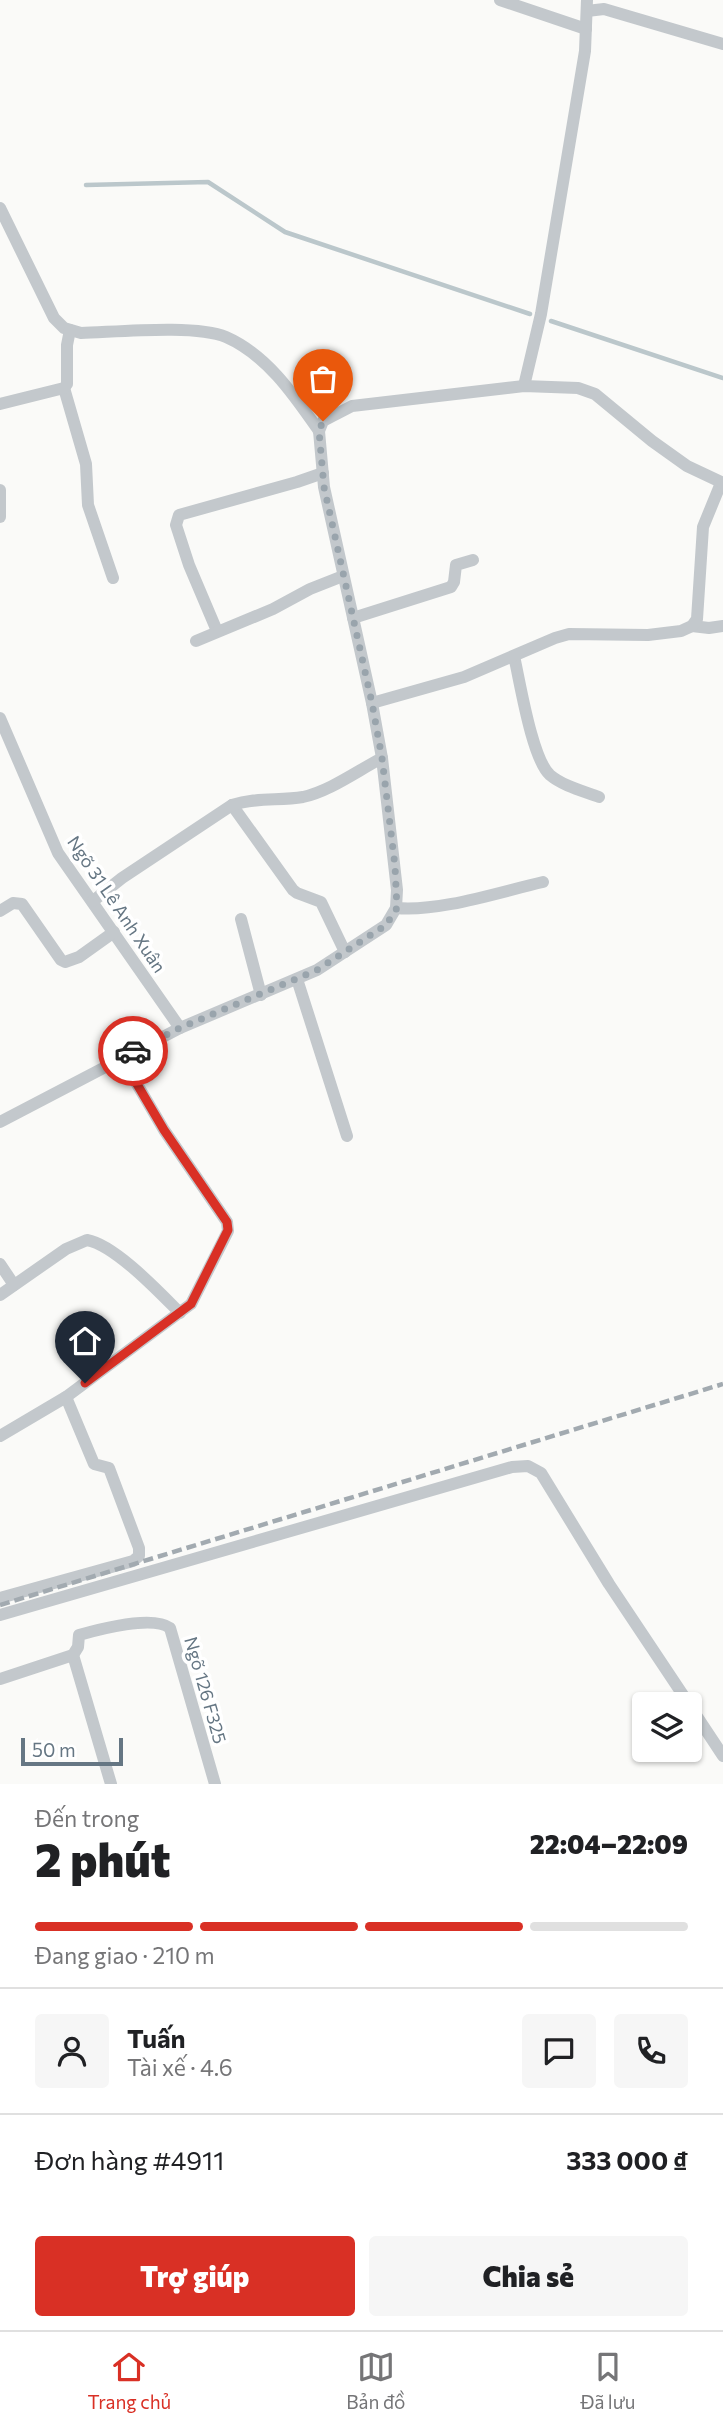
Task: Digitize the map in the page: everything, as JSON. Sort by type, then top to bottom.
[{"type":"street","points":[[500,0],[586,29]]},
{"type":"street","points":[[524,386],[541,314],[585,51],[587,5],[723,44]]},
{"type":"street","points":[[0,208],[54,318],[64,328],[81,333],[186,330],[224,336],[247,348],[274,372],[319,431]]},
{"type":"street","points":[[0,404],[64,388],[67,384],[67,345],[71,330]]},
{"type":"street","points":[[0,1122],[180,1028],[297,979],[386,925],[397,908],[382,758],[342,576],[323,473],[319,431],[323,421],[352,406],[524,386],[578,388],[595,394],[652,442],[687,466],[722,483],[703,527],[697,619],[692,626],[681,631],[648,635],[569,634],[536,645],[464,677],[372,703]]},
{"type":"street","points":[[64,388],[86,464],[88,505],[113,578]]},
{"type":"street","points":[[217,631],[189,565],[176,525],[179,515],[323,473]]},
{"type":"street","points":[[0,489],[0,517]]},
{"type":"street","points":[[353,618],[451,587],[456,565],[473,560]]},
{"type":"street","points":[[196,641],[342,576]]},
{"type":"street","points":[[692,626],[723,626]]},
{"type":"street","points":[[514,656],[536,749],[543,766],[549,774],[565,784],[599,797]]},
{"type":"street","name":"Ngõ 31 Lê Anh Xuân","points":[[2,727],[58,853],[180,1028]]},
{"type":"street","points":[[93,901],[122,878],[232,805],[249,799],[303,797],[320,791],[382,758]]},
{"type":"street","points":[[232,805],[293,890],[297,894],[321,902],[345,952]]},
{"type":"street","points":[[397,908],[441,905],[543,882]]},
{"type":"street","points":[[0,911],[13,903],[22,904],[65,962],[79,957],[114,932]]},
{"type":"street","points":[[242,919],[261,995]]},
{"type":"street","points":[[297,979],[347,1136]]},
{"type":"street","points":[[0,1436],[66,1397],[191,1304],[228,1230],[227,1222],[164,1130],[121,1057]]},
{"type":"street","points":[[0,1295],[66,1249],[87,1240],[103,1246],[143,1277],[180,1313]]},
{"type":"street","points":[[0,1264],[14,1284]]},
{"type":"street","points":[[0,1598],[139,1556],[139,1548],[109,1468],[94,1464],[66,1397]]},
{"type":"street","points":[[0,1615],[499,1470],[528,1466],[541,1473],[609,1584],[680,1692]]},
{"type":"street","name":"Ngõ 126 F325","points":[[74,1655],[79,1635],[100,1629],[155,1622],[170,1628],[215,1784]]},
{"type":"street","points":[[0,1679],[74,1655],[111,1784]]},
{"type":"street","points":[[702,1724],[723,1756]]},
{"type":"waterway","points":[[86,185],[208,182],[285,232],[530,314]]},
{"type":"waterway","points":[[551,321],[723,378]]},
{"type":"railway","points":[[0,1605],[723,1384]]},
{"type":"way so far","points":[[133,1051],[180,1028],[317,970],[386,925],[397,908],[395,866],[382,758],[324,487],[319,431],[323,421]]},
{"type":"route","points":[[85,1383],[191,1304],[228,1230],[227,1222],[164,1130],[121,1057],[133,1051]]}]
